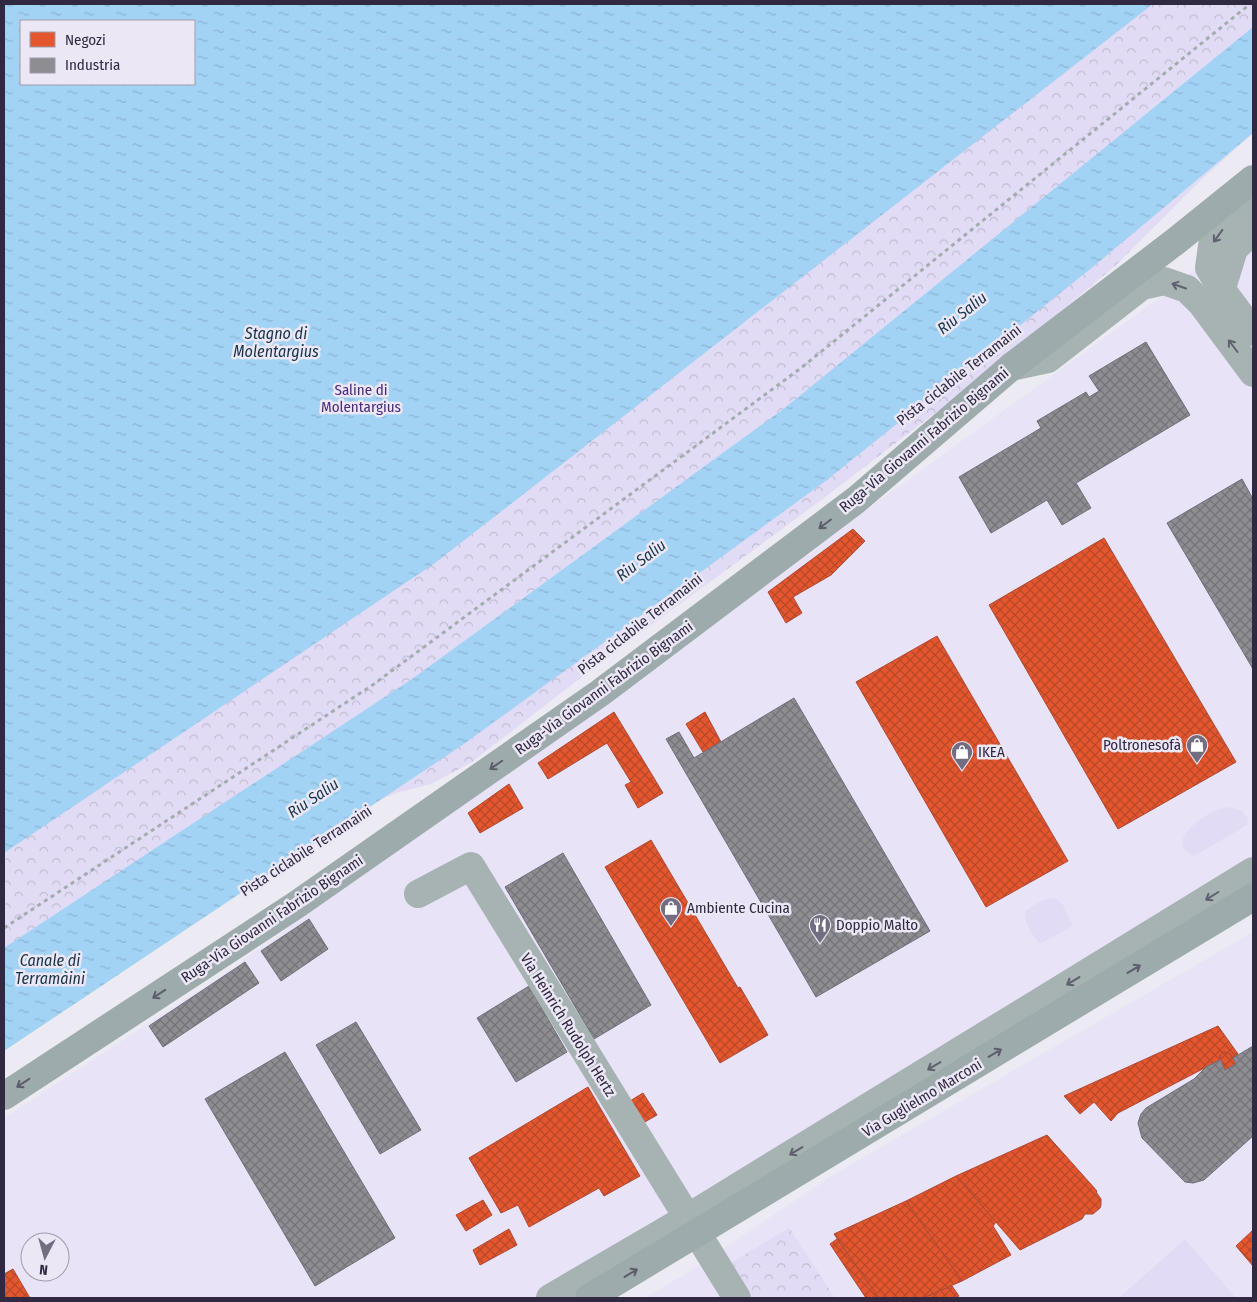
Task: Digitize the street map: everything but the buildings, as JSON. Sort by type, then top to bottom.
[{"type":"main road","name":"Ruga-Via Giovanni Fabrizio Bignami","points":[[4,1096],[296,905],[600,693],[856,500],[1010,367],[1176,241],[1253,179]]},
{"type":"main road","name":"Via Guglielmo Marconi","points":[[596,1296],[692,1226],[1253,897]]},
{"type":"street","points":[[1253,203],[1227,224],[1213,239],[1209,268],[1222,290],[1253,332]]},
{"type":"street","points":[[1213,319],[1234,250],[1253,230]]},
{"type":"street","points":[[1010,367],[1048,359],[1142,286],[1164,281],[1187,289],[1213,319],[1253,373]]},
{"type":"street","name":"Via Heinrich Rudolph Hertz","points":[[418,894],[471,866],[692,1226]]},
{"type":"street","points":[[550,1298],[692,1226],[1253,871]]},
{"type":"street","points":[[692,1226],[737,1298]]},
{"type":"path","points":[[4,928],[374,684],[777,386],[1250,4]]},
{"type":"shaded area","points":[[1253,221],[1253,876],[541,1298],[4,1298],[4,1118],[233,968],[1165,294]]},
{"type":"shaded area","points":[[1253,932],[1253,1298],[644,1298],[684,1275],[833,1175]]},
{"type":"green space","name":"Stagno di Molentargius","points":[[4,4],[1253,4],[1253,133],[1200,181],[1115,266],[977,381],[820,501],[605,659],[472,762],[431,784],[396,793],[347,814],[4,1033]]},
{"type":"green space","points":[[1230,807],[1242,811],[1248,819],[1247,825],[1194,856],[1186,850],[1183,844],[1184,837],[1196,823],[1211,812]]},
{"type":"green space","points":[[1055,898],[1063,905],[1073,926],[1040,944],[1027,925],[1025,911],[1043,900]]},
{"type":"green space","points":[[789,1228],[835,1298],[753,1298],[732,1262]]},
{"type":"green space","points":[[1185,1239],[1236,1298],[1119,1298]]},
{"type":"water","name":"Stagno di Molentargius","points":[[4,4],[1153,4],[435,563],[4,853]]},
{"type":"water","name":"Canale di Terramàini","points":[[1253,27],[1253,133],[1094,266],[823,483],[464,744],[4,1051],[4,948],[412,679],[786,407]]},
{"type":"place","name":"Poltronesofà","points":[[1197,764]]},
{"type":"place","name":"IKEA","points":[[962,771]]},
{"type":"place","name":"Ambiente Cucina","points":[[671,927]]},
{"type":"place","name":"Doppio Malto","points":[[820,944]]},
{"type":"water label","name":"Riu Saliu","points":[[962,313]]},
{"type":"water label","name":"Riu Saliu","points":[[641,560]]},
{"type":"water label","name":"Riu Saliu","points":[[313,798]]},
{"type":"park label","name":"Saline di Molentargius","points":[[361,398]]}]
